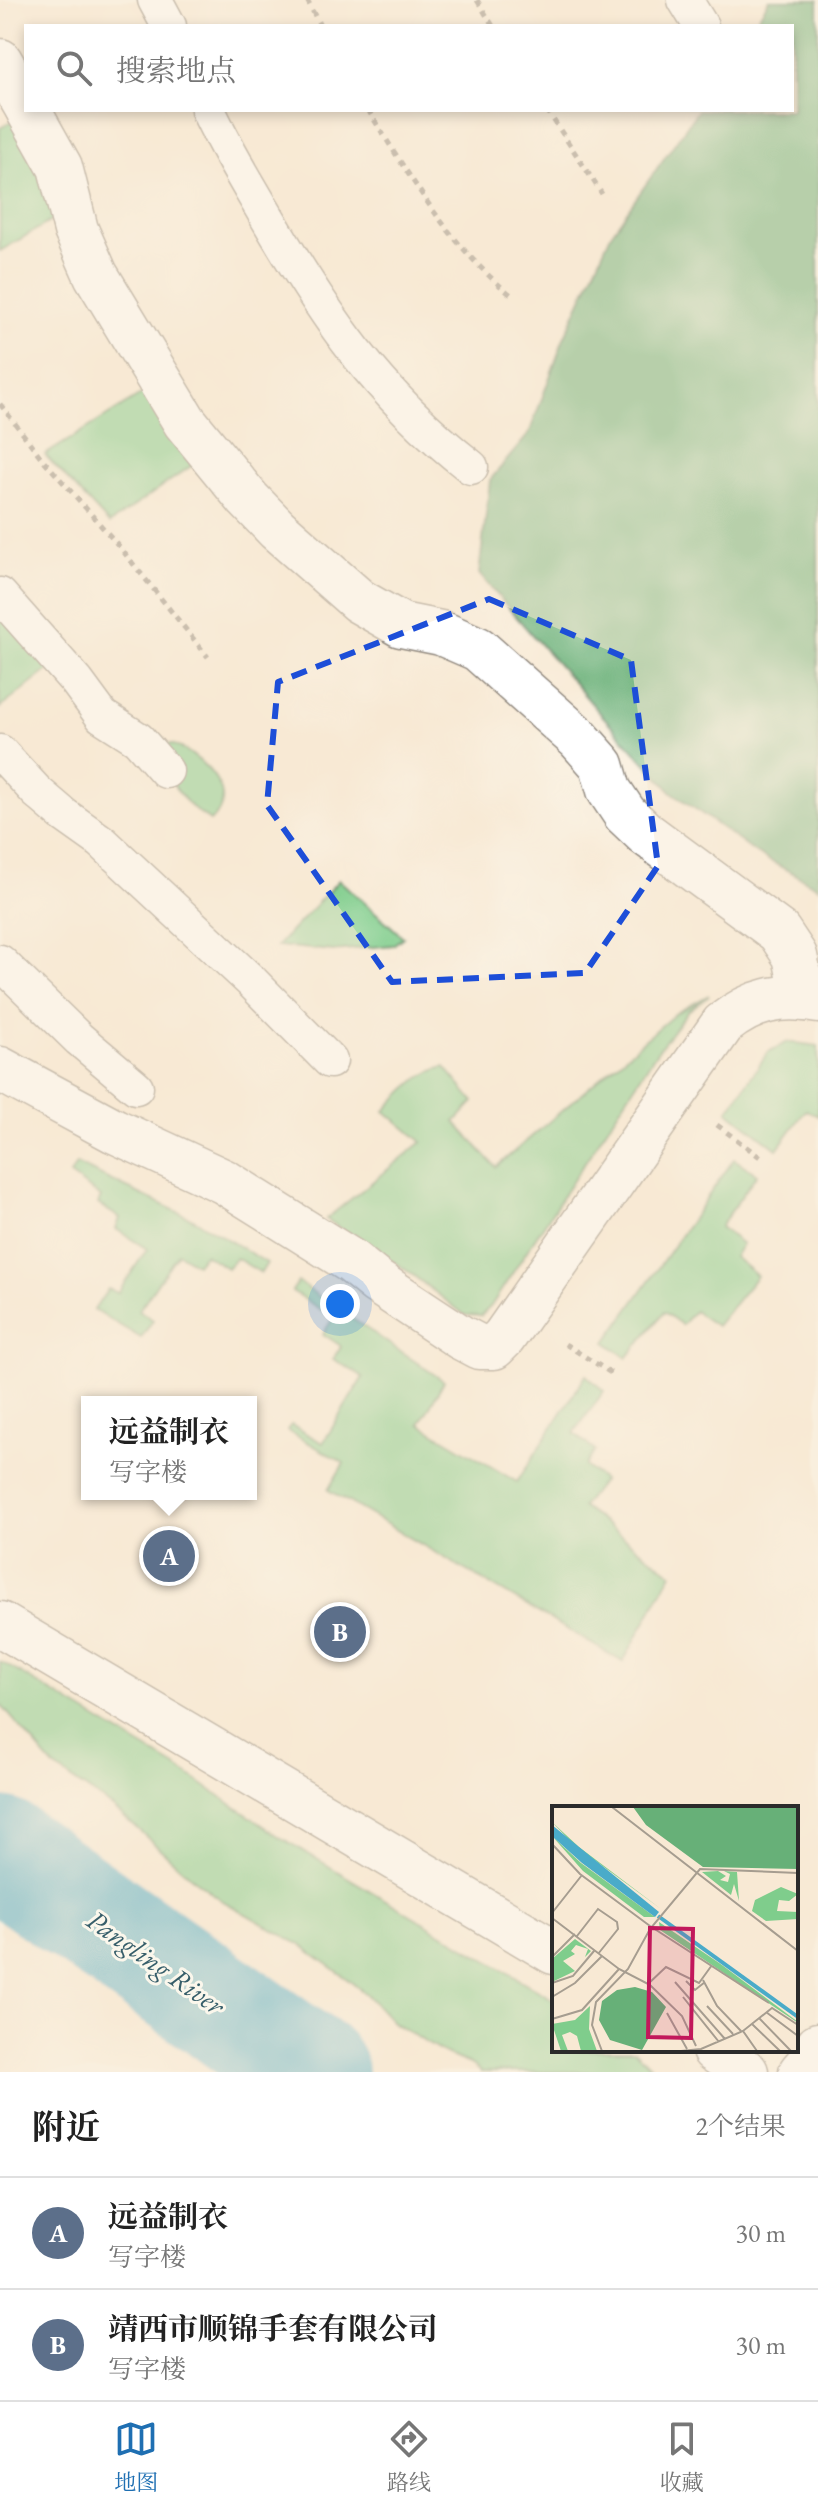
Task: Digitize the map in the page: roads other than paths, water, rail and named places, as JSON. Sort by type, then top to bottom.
[{"type":"street","points":[[0,61],[24,103]]},
{"type":"street","points":[[0,1069],[115,1131],[225,1182],[351,1261],[460,1337],[479,1347],[494,1347],[723,1024],[743,1008],[774,999],[811,1000],[795,956],[779,932],[646,834],[625,814],[609,790],[602,765],[578,738],[478,649],[441,633],[401,625],[359,601],[277,529],[248,499],[185,422],[96,275],[76,230],[60,167],[29,112]]},
{"type":"street","points":[[0,1624],[552,1951]]},
{"type":"street","points":[[801,2072],[814,2057],[818,2045]]},
{"type":"street","points":[[717,2052],[746,2072]]},
{"type":"lane","points":[[155,0],[168,24]]},
{"type":"lane","points":[[685,0],[700,24]]},
{"type":"lane","points":[[209,112],[284,247],[353,353],[410,416],[471,467]]},
{"type":"lane","points":[[0,595],[77,682],[102,716],[138,739],[166,771]]},
{"type":"lane","points":[[0,752],[37,792],[102,842],[251,981],[330,1061]]},
{"type":"lane","points":[[0,962],[79,1039],[136,1087]]},
{"type":"waterway","name":"Pangling River","points":[[0,1853],[312,2072]]},
{"type":"place","name":"远益制衣","points":[[169,1556]]},
{"type":"place","name":"靖西市顺锦手套有限公司","points":[[340,1632]]}]
